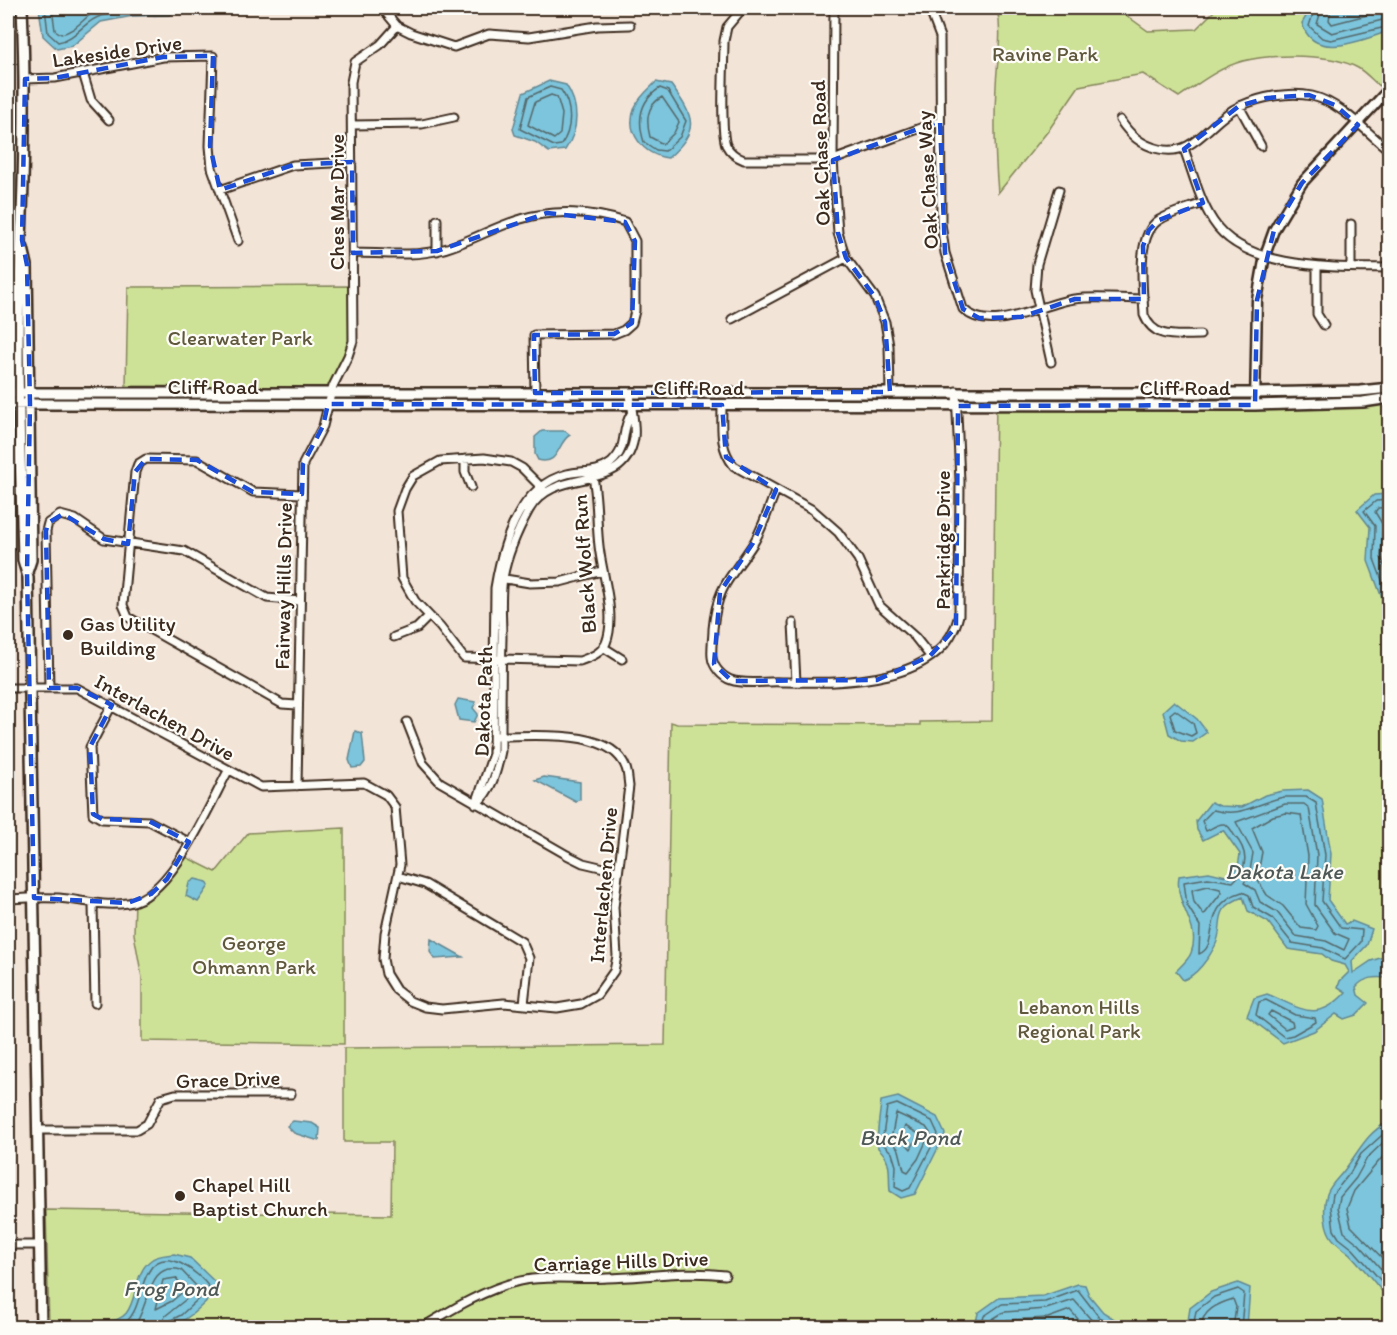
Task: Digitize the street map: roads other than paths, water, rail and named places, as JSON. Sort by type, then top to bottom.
[{"type":"main road","points":[[22,8],[25,79],[22,240],[27,265],[23,560],[27,573],[30,688],[41,1328]]},
{"type":"main road","name":"Cliff Road","points":[[8,393],[956,391],[1255,393],[1360,391],[1389,388]]},
{"type":"main road","name":"Cliff Road","points":[[8,404],[328,404],[631,410],[722,405],[1256,405],[1363,402],[1389,398]]},
{"type":"street","points":[[382,8],[397,26],[454,47],[489,34],[529,37],[597,26],[630,25]]},
{"type":"street","points":[[743,8],[727,27],[724,41],[724,136],[730,152],[744,160],[833,160],[940,121]]},
{"type":"street","name":"Oak Chase Road","points":[[834,8],[833,160],[838,233],[846,258],[875,297],[885,322],[890,346],[890,392]]},
{"type":"street","name":"Oak Chase Way","points":[[929,8],[940,37],[940,121],[945,253],[963,309],[970,315],[980,318],[1021,317],[1076,299],[1144,299]]},
{"type":"street","name":"Ches Mar Drive","points":[[332,393],[353,340],[351,82],[355,62],[380,45],[397,26]]},
{"type":"street","name":"Lakeside Drive","points":[[25,79],[55,78],[163,57],[213,56],[210,146],[220,190]]},
{"type":"street","points":[[83,73],[92,100],[109,120]]},
{"type":"street","points":[[1256,405],[1257,300],[1265,255],[1281,215],[1302,183],[1358,125],[1389,88]]},
{"type":"street","points":[[1120,120],[1129,134],[1148,147],[1166,151],[1184,149],[1239,106],[1267,98],[1309,95],[1335,105],[1389,151]]},
{"type":"street","points":[[1239,106],[1261,146]]},
{"type":"street","points":[[352,125],[422,124],[454,117]]},
{"type":"street","points":[[1184,149],[1203,203],[1214,223],[1227,237],[1243,248],[1317,268],[1389,268]]},
{"type":"street","points":[[238,241],[220,190],[293,165],[352,162]]},
{"type":"street","points":[[1051,362],[1035,290],[1037,264],[1059,190]]},
{"type":"street","points":[[1200,335],[1168,336],[1156,332],[1144,315],[1143,246],[1149,230],[1159,220],[1203,203]]},
{"type":"street","points":[[353,253],[437,251],[520,219],[547,213],[572,213],[625,222],[635,241],[635,311],[632,323],[624,330],[614,334],[534,334],[535,393]]},
{"type":"street","points":[[437,220],[437,251]]},
{"type":"street","points":[[1351,224],[1351,267]]},
{"type":"street","points":[[732,320],[846,258]]},
{"type":"street","points":[[1317,268],[1317,314],[1324,325]]},
{"type":"street","name":"Parkridge Drive","points":[[776,490],[753,543],[720,592],[715,611],[711,655],[718,671],[732,681],[877,680],[902,671],[930,656],[946,643],[956,627],[959,615],[956,391]]},
{"type":"street","name":"Fairway Hills Drive","points":[[297,786],[303,464],[323,426],[332,393]]},
{"type":"street","name":"Dakota Path","points":[[476,804],[489,770],[497,736],[500,562],[520,511],[530,496],[569,473],[593,476],[618,456],[624,444],[626,422],[631,410],[630,393]]},
{"type":"street","points":[[722,405],[722,446],[726,457],[734,466],[813,510],[838,532],[858,559],[879,605],[915,637],[930,656]]},
{"type":"street","name":"Black Wolf Run","points":[[543,489],[522,468],[511,462],[484,458],[440,461],[419,472],[405,489],[397,511],[402,578],[428,617],[440,627],[464,658],[580,661],[594,656],[603,647],[607,641],[608,619],[593,476]]},
{"type":"street","points":[[297,705],[282,704],[128,617],[123,605],[135,472],[138,464],[146,459],[197,460],[210,465],[253,492],[302,494]]},
{"type":"street","points":[[465,459],[465,472],[471,487]]},
{"type":"street","points":[[49,688],[46,531],[48,523],[65,514],[104,539],[184,551],[267,598],[300,601]]},
{"type":"street","points":[[500,578],[530,583],[560,582],[602,571]]},
{"type":"street","points":[[394,637],[417,628],[428,617]]},
{"type":"street","points":[[793,623],[796,682]]},
{"type":"street","points":[[603,647],[622,659]]},
{"type":"street","name":"Interlachen Drive","points":[[8,688],[77,688],[261,787],[364,783],[386,795],[395,807],[400,846],[398,876],[382,952],[386,974],[396,990],[410,1001],[425,1007],[442,1009],[483,1004],[570,1007],[597,995],[614,971],[617,956],[614,907],[629,786],[626,767],[605,745],[586,738],[497,736]]},
{"type":"street","points":[[112,705],[90,747],[93,814],[102,819],[149,821],[189,842]]},
{"type":"street","points":[[407,722],[423,763],[450,790],[583,863],[617,870]]},
{"type":"street","points":[[8,898],[60,898],[93,905],[128,903],[151,894],[167,879],[228,771]]},
{"type":"street","points":[[398,876],[425,884],[522,942],[529,958],[524,1004]]},
{"type":"street","points":[[93,905],[95,1003]]},
{"type":"street","name":"Grace Drive","points":[[38,1130],[137,1130],[147,1124],[161,1098],[175,1094],[291,1094]]},
{"type":"street","points":[[8,1245],[40,1245]]},
{"type":"street","name":"Carriage Hills Drive","points":[[421,1328],[461,1305],[518,1281],[547,1278],[605,1279],[679,1272],[725,1275]]},
{"type":"water","points":[[39,8],[184,8],[169,15],[133,16],[101,22],[72,46],[57,49],[43,36]]},
{"type":"water","points":[[1311,8],[1389,8],[1389,31],[1340,45],[1317,42],[1308,35],[1302,23]]},
{"type":"water","points":[[549,81],[566,85],[573,100],[576,117],[573,134],[565,150],[549,152],[535,142],[515,135],[513,129],[523,93]]},
{"type":"water","points":[[656,82],[671,85],[689,115],[690,131],[679,148],[668,158],[659,156],[644,147],[634,134],[632,126],[632,117],[637,103]]},
{"type":"water","points":[[542,431],[565,431],[570,435],[554,457],[545,461],[538,460],[535,454],[535,437]]},
{"type":"water","points":[[1390,494],[1389,641],[1382,628],[1382,598],[1368,561],[1370,527],[1357,510],[1374,495]]},
{"type":"water","points":[[458,699],[476,702],[473,708],[478,714],[474,722],[459,720],[455,705]]},
{"type":"water","points":[[1174,701],[1197,719],[1207,732],[1193,742],[1181,741],[1169,734],[1163,711]]},
{"type":"water","points":[[355,731],[362,733],[365,762],[361,767],[352,768],[349,760]]},
{"type":"water","points":[[544,777],[580,782],[580,799],[576,802],[535,780]]},
{"type":"water","name":"Dakota Lake","points":[[1308,790],[1322,799],[1331,854],[1328,900],[1345,924],[1352,921],[1372,929],[1367,945],[1352,961],[1353,973],[1371,961],[1389,955],[1389,979],[1371,978],[1356,987],[1358,995],[1368,1003],[1356,1015],[1344,1019],[1336,1014],[1314,1031],[1283,1043],[1247,1016],[1254,998],[1267,994],[1299,1008],[1317,1011],[1326,1008],[1346,992],[1338,987],[1340,981],[1349,972],[1345,965],[1331,961],[1322,954],[1288,949],[1268,922],[1248,911],[1243,897],[1226,907],[1212,951],[1197,971],[1183,980],[1176,971],[1190,955],[1193,934],[1180,897],[1179,876],[1209,872],[1230,877],[1238,867],[1240,854],[1223,830],[1203,840],[1197,830],[1196,821],[1211,802],[1220,806],[1242,807],[1265,795],[1283,791]]},
{"type":"water","points":[[195,879],[207,882],[209,886],[198,902],[186,896],[189,883]]},
{"type":"water","points":[[431,939],[463,957],[435,959],[430,952]]},
{"type":"water","name":"Buck Pond","points":[[898,1097],[937,1117],[945,1134],[915,1194],[901,1198],[890,1191],[888,1163],[878,1148],[881,1101]]},
{"type":"water","points":[[293,1121],[312,1123],[320,1128],[319,1141],[294,1133],[287,1126]]},
{"type":"water","points":[[1389,1121],[1389,1300],[1350,1254],[1332,1238],[1326,1226],[1325,1209],[1327,1194],[1333,1183],[1369,1136]]},
{"type":"water","name":"Frog Pond","points":[[174,1254],[190,1258],[216,1283],[216,1292],[201,1306],[184,1320],[165,1328],[93,1327],[100,1321],[114,1320],[123,1316],[133,1299],[143,1268],[153,1258]]},
{"type":"water","points":[[1238,1283],[1250,1288],[1247,1327],[1187,1327],[1190,1308],[1211,1292]]},
{"type":"water","points":[[1078,1284],[1085,1285],[1089,1295],[1103,1312],[1127,1327],[975,1327],[978,1313],[999,1298],[1043,1296]]},
{"type":"place","name":"Gas Utility Building","points":[[68,635]]},
{"type":"place","name":"Chapel Hill Baptist Church","points":[[180,1196]]},
{"type":"park label","name":"Ravine Park","points":[[1045,53]]},
{"type":"park label","name":"Clearwater Park","points":[[240,337]]},
{"type":"park label","name":"George Ohmann Park","points":[[254,954]]},
{"type":"park label","name":"Lebanon Hills Regional Park","points":[[1079,1018]]}]
